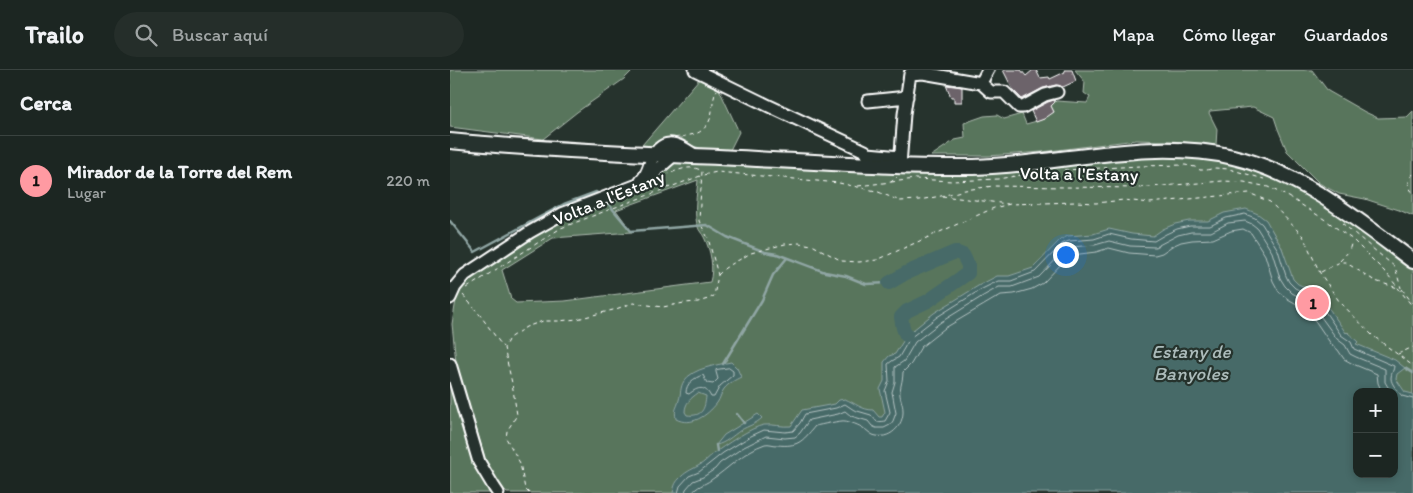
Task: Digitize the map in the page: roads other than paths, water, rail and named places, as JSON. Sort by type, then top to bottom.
[{"type":"main road","points":[[450,141],[544,149],[654,154],[674,150],[696,156],[864,158],[900,165],[977,166],[1156,150],[1205,152],[1257,164],[1310,189],[1342,208],[1413,261]]},
{"type":"street","points":[[695,70],[864,158]]},
{"type":"street","points":[[981,83],[988,70]]},
{"type":"street","points":[[900,165],[910,74],[923,73],[981,83],[991,92],[1004,92],[1020,107],[1045,95],[1057,92]]},
{"type":"street","points":[[868,101],[907,97]]},
{"type":"street","points":[[454,291],[465,275],[474,268],[547,222],[562,214],[637,186],[647,174],[657,171],[674,150]]},
{"type":"street","points":[[636,153],[644,162],[657,171]]},
{"type":"street","points":[[654,154],[657,171]]},
{"type":"street","points":[[450,364],[479,462],[498,493]]},
{"type":"water","name":"Estany de Banyoles","points":[[1246,209],[1258,214],[1266,220],[1282,248],[1293,279],[1298,284],[1314,291],[1346,333],[1358,342],[1356,344],[1395,360],[1405,368],[1397,374],[1396,379],[1405,392],[1413,394],[1413,493],[673,493],[678,481],[688,471],[731,442],[759,426],[791,426],[802,410],[835,404],[839,400],[845,399],[862,408],[873,410],[879,417],[882,417],[885,412],[880,389],[884,381],[884,362],[889,356],[895,354],[907,335],[934,313],[978,286],[997,276],[1009,276],[1033,268],[1060,240],[1068,236],[1093,234],[1109,229],[1153,236],[1175,224],[1189,221],[1208,221],[1224,213]]},
{"type":"water","points":[[731,362],[737,368],[741,377],[726,387],[717,403],[704,416],[693,421],[687,422],[676,419],[676,411],[684,381],[699,370]],"holes":[[[698,393],[706,396],[702,411],[696,415],[687,415],[685,412],[687,403]]]},
{"type":"water","points":[[758,414],[762,418],[760,420],[716,445],[724,435]]},
{"type":"waterway","points":[[450,221],[475,252],[564,204],[596,192],[600,195]]},
{"type":"waterway","points":[[606,201],[631,231],[707,225],[727,237],[825,272],[846,276],[866,284],[889,283]]},
{"type":"waterway","points":[[889,283],[906,273],[955,252],[963,255],[968,265],[968,273],[928,301],[907,311],[901,317],[906,335]]},
{"type":"waterway","points":[[723,364],[762,300],[773,275],[787,258]]},
{"type":"waterway","points":[[1405,368],[1413,373]]},
{"type":"waterway","points":[[737,414],[744,423]]},
{"type":"waterway","points":[[716,445],[717,451]]},
{"type":"place","name":"Mirador de la Torre del Rem","points":[[1313,303]]}]
